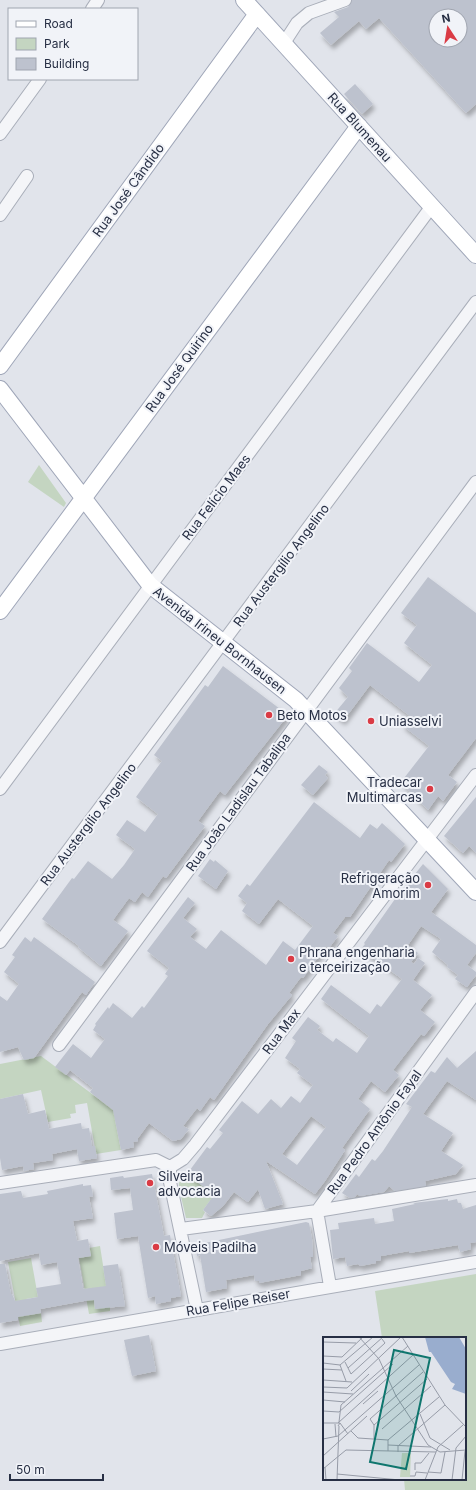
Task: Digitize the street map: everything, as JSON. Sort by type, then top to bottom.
[{"type":"main road","name":"Rua Blumenau","points":[[244,0],[476,255]]},
{"type":"main road","name":"Rua José Cândido","points":[[0,366],[257,14]]},
{"type":"main road","name":"Rua José Quirino","points":[[0,610],[358,126]]},
{"type":"main road","name":"Avenida Irineu Bornhausen","points":[[0,389],[150,585],[284,689],[306,710],[476,892]]},
{"type":"street","points":[[284,44],[297,23],[309,13],[345,0]]},
{"type":"street","points":[[0,134],[39,80]]},
{"type":"street","points":[[0,216],[28,176]]},
{"type":"street","name":"Rua Felício Maes","points":[[0,789],[432,206]]},
{"type":"street","name":"Rua Austergílio Angelino","points":[[0,942],[476,302]]},
{"type":"street","name":"Rua João Ladislau Tabalipa","points":[[59,1045],[476,482]]},
{"type":"street","name":"Rua Max","points":[[170,1167],[183,1159],[195,1145],[476,775]]},
{"type":"street","name":"Rua Pedro Antônio Fayal","points":[[317,1212],[476,992]]},
{"type":"street","points":[[0,1183],[156,1160],[170,1167],[170,1182],[197,1310]]},
{"type":"street","points":[[181,1229],[317,1212],[476,1185]]},
{"type":"street","points":[[317,1212],[330,1286]]},
{"type":"street","name":"Rua Felipe Reiser","points":[[0,1344],[476,1262]]},
{"type":"green space","points":[[39,465],[66,503],[64,507],[28,482]]},
{"type":"green space","points":[[41,1056],[123,1117],[115,1119],[121,1150],[96,1154],[87,1103],[75,1105],[76,1113],[70,1114],[71,1118],[48,1122],[41,1090],[0,1099],[0,1064]]},
{"type":"green space","points":[[185,1173],[208,1190],[225,1181],[203,1210],[205,1212],[202,1218],[186,1218],[179,1188],[179,1183]]},
{"type":"green space","points":[[100,1246],[108,1297],[94,1298],[95,1309],[110,1306],[110,1311],[89,1314],[79,1258],[91,1256],[89,1248]]},
{"type":"green space","points":[[31,1258],[38,1297],[26,1299],[29,1315],[41,1313],[42,1322],[20,1326],[8,1262]]},
{"type":"green space","points":[[476,1274],[476,1490],[405,1490],[404,1480],[466,1480],[466,1337],[382,1337],[375,1291]]},
{"type":"building","points":[[352,0],[476,0],[476,104],[466,113],[379,18],[366,29],[359,21],[331,45],[320,33],[339,17],[334,12],[348,7]]},
{"type":"building","points":[[355,84],[373,104],[362,114],[344,94]]},
{"type":"building","points":[[428,577],[476,613],[476,738],[448,775],[457,782],[443,801],[438,796],[428,810],[401,782],[429,746],[402,725],[410,716],[370,685],[343,721],[334,714],[348,697],[339,688],[352,671],[349,668],[367,643],[419,682],[432,665],[404,643],[417,625],[401,613]]},
{"type":"building","points":[[223,666],[288,715],[225,795],[220,791],[198,821],[205,826],[166,878],[163,876],[148,897],[142,892],[135,902],[129,898],[113,920],[128,931],[101,966],[78,947],[79,946],[42,919],[72,878],[74,879],[88,861],[112,879],[124,865],[135,849],[116,835],[127,820],[145,832],[158,814],[136,797],[162,761],[154,755],[205,685],[208,687]]},
{"type":"building","points":[[319,765],[328,772],[325,775],[328,778],[313,795],[301,785]]},
{"type":"building","points":[[476,797],[476,853],[469,846],[463,853],[444,836]]},
{"type":"building","points":[[314,802],[360,838],[370,824],[377,829],[382,823],[405,844],[391,862],[389,860],[350,917],[345,917],[333,933],[338,936],[329,948],[326,946],[303,978],[301,977],[289,993],[292,995],[268,1024],[214,1100],[210,1097],[200,1111],[197,1108],[183,1126],[189,1129],[181,1139],[173,1141],[149,1123],[138,1138],[138,1141],[133,1142],[134,1147],[121,1150],[113,1110],[90,1092],[93,1088],[70,1070],[66,1075],[55,1067],[73,1044],[91,1058],[105,1039],[93,1030],[96,1025],[95,1024],[113,1003],[132,1018],[142,1006],[144,1008],[168,976],[165,974],[169,968],[147,951],[188,897],[195,903],[183,918],[197,929],[190,937],[206,949],[221,930],[266,965],[283,941],[295,950],[313,926],[278,899],[259,924],[242,911],[247,903],[238,896],[247,884],[250,886]]},
{"type":"building","points":[[210,859],[214,862],[215,860],[228,871],[216,889],[198,876]]},
{"type":"building","points":[[423,864],[448,889],[431,912],[476,945],[476,953],[467,965],[476,972],[476,975],[467,987],[455,979],[458,975],[447,967],[448,965],[432,952],[441,939],[421,926],[408,945],[418,953],[411,962],[414,964],[418,958],[425,963],[413,980],[432,995],[420,1010],[435,1022],[424,1036],[421,1034],[393,1070],[399,1075],[385,1092],[371,1081],[358,1099],[370,1109],[342,1148],[345,1150],[325,1181],[315,1194],[266,1161],[283,1204],[265,1209],[258,1189],[248,1202],[234,1192],[223,1206],[211,1216],[203,1210],[214,1195],[187,1174],[207,1147],[210,1149],[223,1133],[219,1130],[242,1101],[258,1114],[271,1099],[281,1108],[291,1096],[300,1103],[313,1085],[297,1073],[300,1069],[285,1058],[296,1041],[292,1038],[308,1017],[320,1026],[317,1030],[333,1042],[336,1038],[357,1053],[369,1036],[321,999],[331,985],[370,1014],[377,1004],[381,1007],[402,979],[361,949],[395,899]],"holes":[[[311,1116],[326,1127],[297,1165],[282,1154]]]},
{"type":"building","points":[[25,937],[31,942],[34,937],[95,982],[86,995],[82,992],[34,1058],[24,1060],[18,1047],[0,1052],[0,996],[7,1001],[19,984],[4,972],[15,957],[12,955]]},
{"type":"building","points":[[476,1051],[476,1100],[447,1081],[423,1114],[453,1133],[441,1151],[463,1165],[456,1174],[425,1181],[426,1186],[395,1191],[389,1186],[384,1192],[360,1196],[357,1194],[355,1197],[350,1198],[342,1193],[356,1174],[359,1177],[372,1159],[375,1161],[383,1151],[412,1107],[406,1104],[431,1071],[435,1073],[447,1057],[457,1068]]},
{"type":"building","points":[[23,1094],[28,1114],[45,1110],[49,1129],[81,1123],[82,1129],[89,1128],[92,1146],[95,1146],[97,1158],[79,1161],[77,1149],[52,1154],[53,1160],[33,1163],[34,1169],[24,1171],[23,1166],[2,1170],[0,1158],[0,1099]]},
{"type":"building","points":[[152,1174],[164,1236],[170,1235],[181,1296],[171,1298],[171,1301],[156,1304],[155,1296],[148,1298],[138,1236],[117,1239],[114,1213],[133,1210],[130,1188],[111,1190],[110,1178],[123,1176],[124,1178]]},
{"type":"building","points":[[83,1184],[83,1186],[91,1185],[93,1196],[89,1197],[93,1218],[73,1221],[77,1241],[88,1239],[91,1256],[78,1258],[83,1289],[106,1286],[103,1266],[118,1264],[125,1306],[95,1309],[94,1300],[84,1301],[40,1309],[41,1313],[18,1317],[18,1320],[0,1323],[0,1264],[5,1264],[11,1294],[15,1301],[38,1297],[36,1288],[61,1284],[57,1262],[41,1265],[39,1253],[0,1261],[0,1194],[21,1191],[23,1198],[48,1194],[47,1191]]},
{"type":"building","points":[[448,1199],[448,1201],[457,1199],[458,1203],[461,1203],[463,1209],[476,1205],[476,1242],[470,1243],[471,1249],[460,1252],[458,1245],[409,1253],[409,1251],[381,1256],[381,1260],[376,1261],[376,1263],[360,1266],[358,1264],[347,1266],[345,1257],[333,1259],[330,1230],[339,1229],[338,1223],[374,1218],[375,1224],[394,1221],[392,1209],[415,1204],[413,1203]]},
{"type":"building","points":[[306,1222],[309,1223],[312,1239],[313,1257],[310,1257],[312,1268],[301,1271],[301,1275],[259,1283],[259,1281],[255,1281],[254,1275],[226,1280],[227,1288],[206,1292],[200,1255],[197,1256],[195,1245]]},
{"type":"building","points":[[149,1335],[156,1371],[132,1376],[124,1340]]},
{"type":"place","name":"Beto Motos","points":[[269,715]]},
{"type":"place","name":"Uniasselvi","points":[[371,721]]},
{"type":"place","name":"Tradecar Multimarcas","points":[[430,789]]},
{"type":"place","name":"Refrigeração Amorim","points":[[428,885]]},
{"type":"place","name":"Phrana engenharia e terceirização","points":[[291,959]]},
{"type":"place","name":"Silveira advocacia","points":[[150,1183]]},
{"type":"place","name":"Móveis Padilha","points":[[156,1247]]}]
